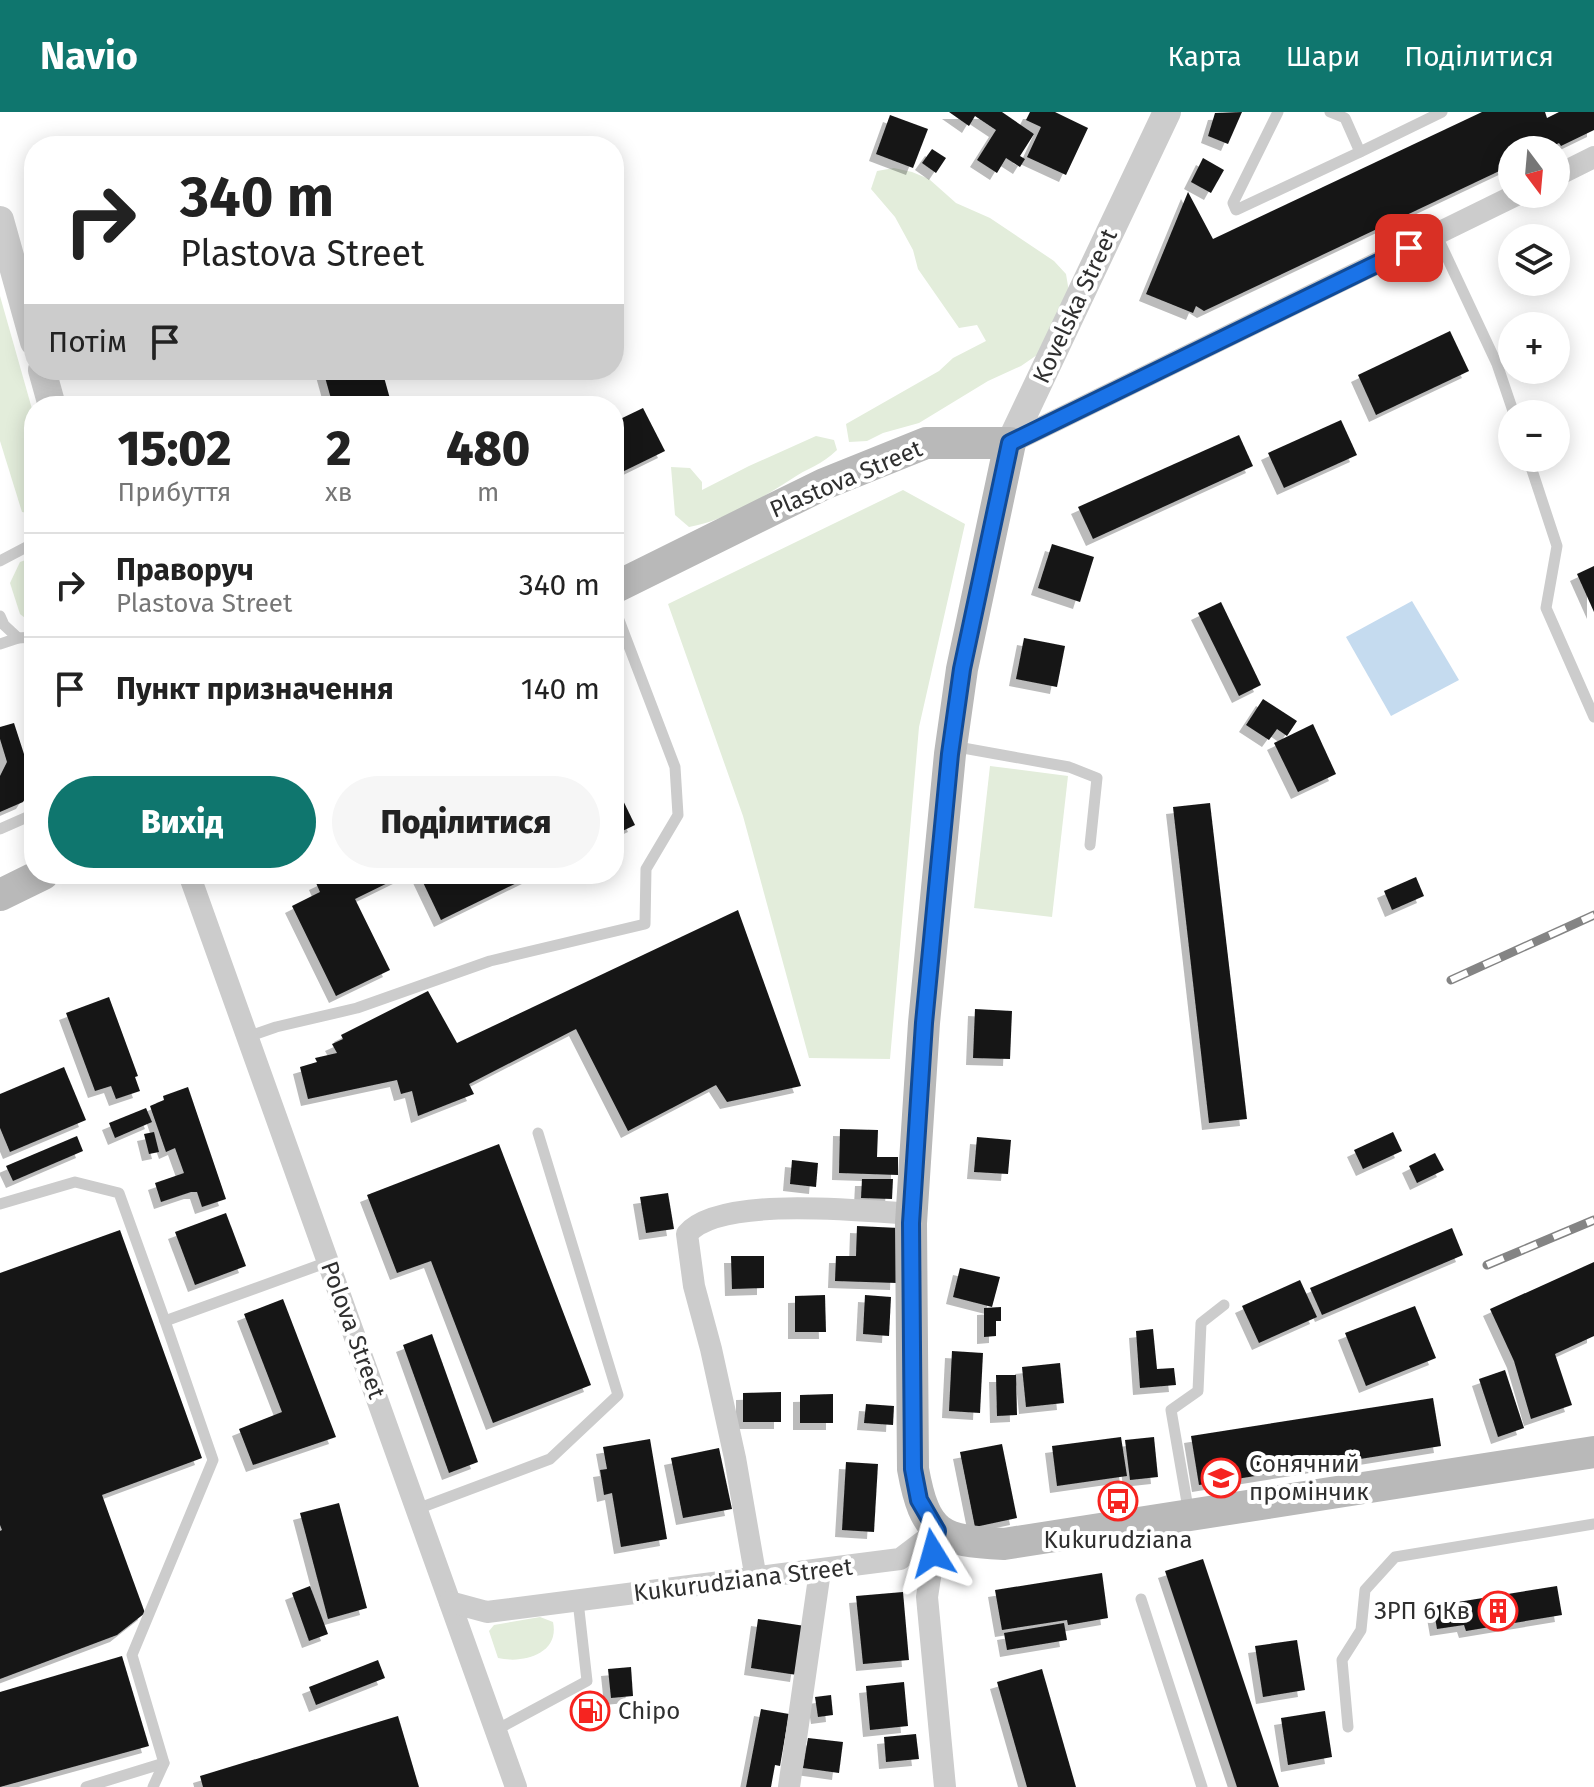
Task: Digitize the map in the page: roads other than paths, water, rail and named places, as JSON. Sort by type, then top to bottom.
[{"type":"main road","name":"Plastova Street","points":[[624,583],[824,484],[926,443],[1010,443]]},
{"type":"main road","name":"Kovelska Street","points":[[937,1531],[919,1500],[913,1469],[912,1214],[924,1023],[951,746],[962,669],[1010,443]]},
{"type":"main road","points":[[0,895],[24,883]]},
{"type":"main road","points":[[937,1531],[964,1542],[1004,1544],[1594,1452]]},
{"type":"street","name":"Kovelska Street","points":[[1010,443],[1167,112]]},
{"type":"street","points":[[1570,169],[1594,157]]},
{"type":"street","name":"Plastova Street","points":[[1010,443],[1498,204]]},
{"type":"street","points":[[0,220],[24,306]]},
{"type":"street","name":"Polova Street","points":[[193,884],[516,1787]]},
{"type":"street","points":[[756,1579],[735,1458],[694,1286],[687,1234],[694,1225],[707,1219],[772,1208],[912,1214]]},
{"type":"street","points":[[937,1531],[927,1597],[945,1787]]},
{"type":"street","name":"Kukurudziana Street","points":[[450,1602],[487,1612],[820,1571],[900,1559],[937,1531]]},
{"type":"street","points":[[789,1787],[820,1571]]},
{"type":"lane","points":[[1278,112],[1233,203],[1236,210],[1442,112]]},
{"type":"lane","points":[[1330,112],[1345,118],[1360,152]]},
{"type":"lane","points":[[1436,234],[1497,364],[1509,400]]},
{"type":"lane","points":[[1533,472],[1557,546],[1546,608],[1594,717]]},
{"type":"lane","points":[[0,561],[24,548]]},
{"type":"lane","points":[[0,616],[4,625],[18,638]]},
{"type":"lane","points":[[247,1037],[357,1008],[490,961],[645,924],[646,869],[678,815],[675,767],[624,633]]},
{"type":"lane","points":[[0,644],[24,638]]},
{"type":"lane","points":[[951,746],[1069,767],[1097,778],[1090,845]]},
{"type":"lane","points":[[0,829],[24,818]]},
{"type":"lane","points":[[417,1509],[550,1459],[618,1395],[538,1133]]},
{"type":"lane","points":[[0,1204],[75,1182],[119,1193],[213,1460],[132,1655],[164,1763],[153,1787]]},
{"type":"lane","points":[[165,1321],[328,1262]]},
{"type":"lane","points":[[1189,1515],[1171,1410],[1198,1391],[1201,1323],[1224,1305]]},
{"type":"lane","points":[[1348,1727],[1342,1660],[1361,1630],[1365,1590],[1395,1557],[1594,1524]]},
{"type":"lane","points":[[1141,1599],[1202,1787]]},
{"type":"lane","points":[[496,1730],[587,1681],[578,1601]]},
{"type":"lane","points":[[86,1787],[164,1763]]},
{"type":"water","points":[[1412,601],[1459,680],[1391,716],[1346,637]]},
{"type":"railway","points":[[1451,980],[1594,915]]},
{"type":"railway","points":[[1487,1265],[1594,1220]]},
{"type":"place","name":"Сонячний промінчик","points":[[1221,1478]]},
{"type":"place","name":"Kukurudziana","points":[[1118,1501]]},
{"type":"place","name":"ЗРП 6 Кв","points":[[1498,1611]]},
{"type":"place","name":"Chipo","points":[[590,1711]]}]
